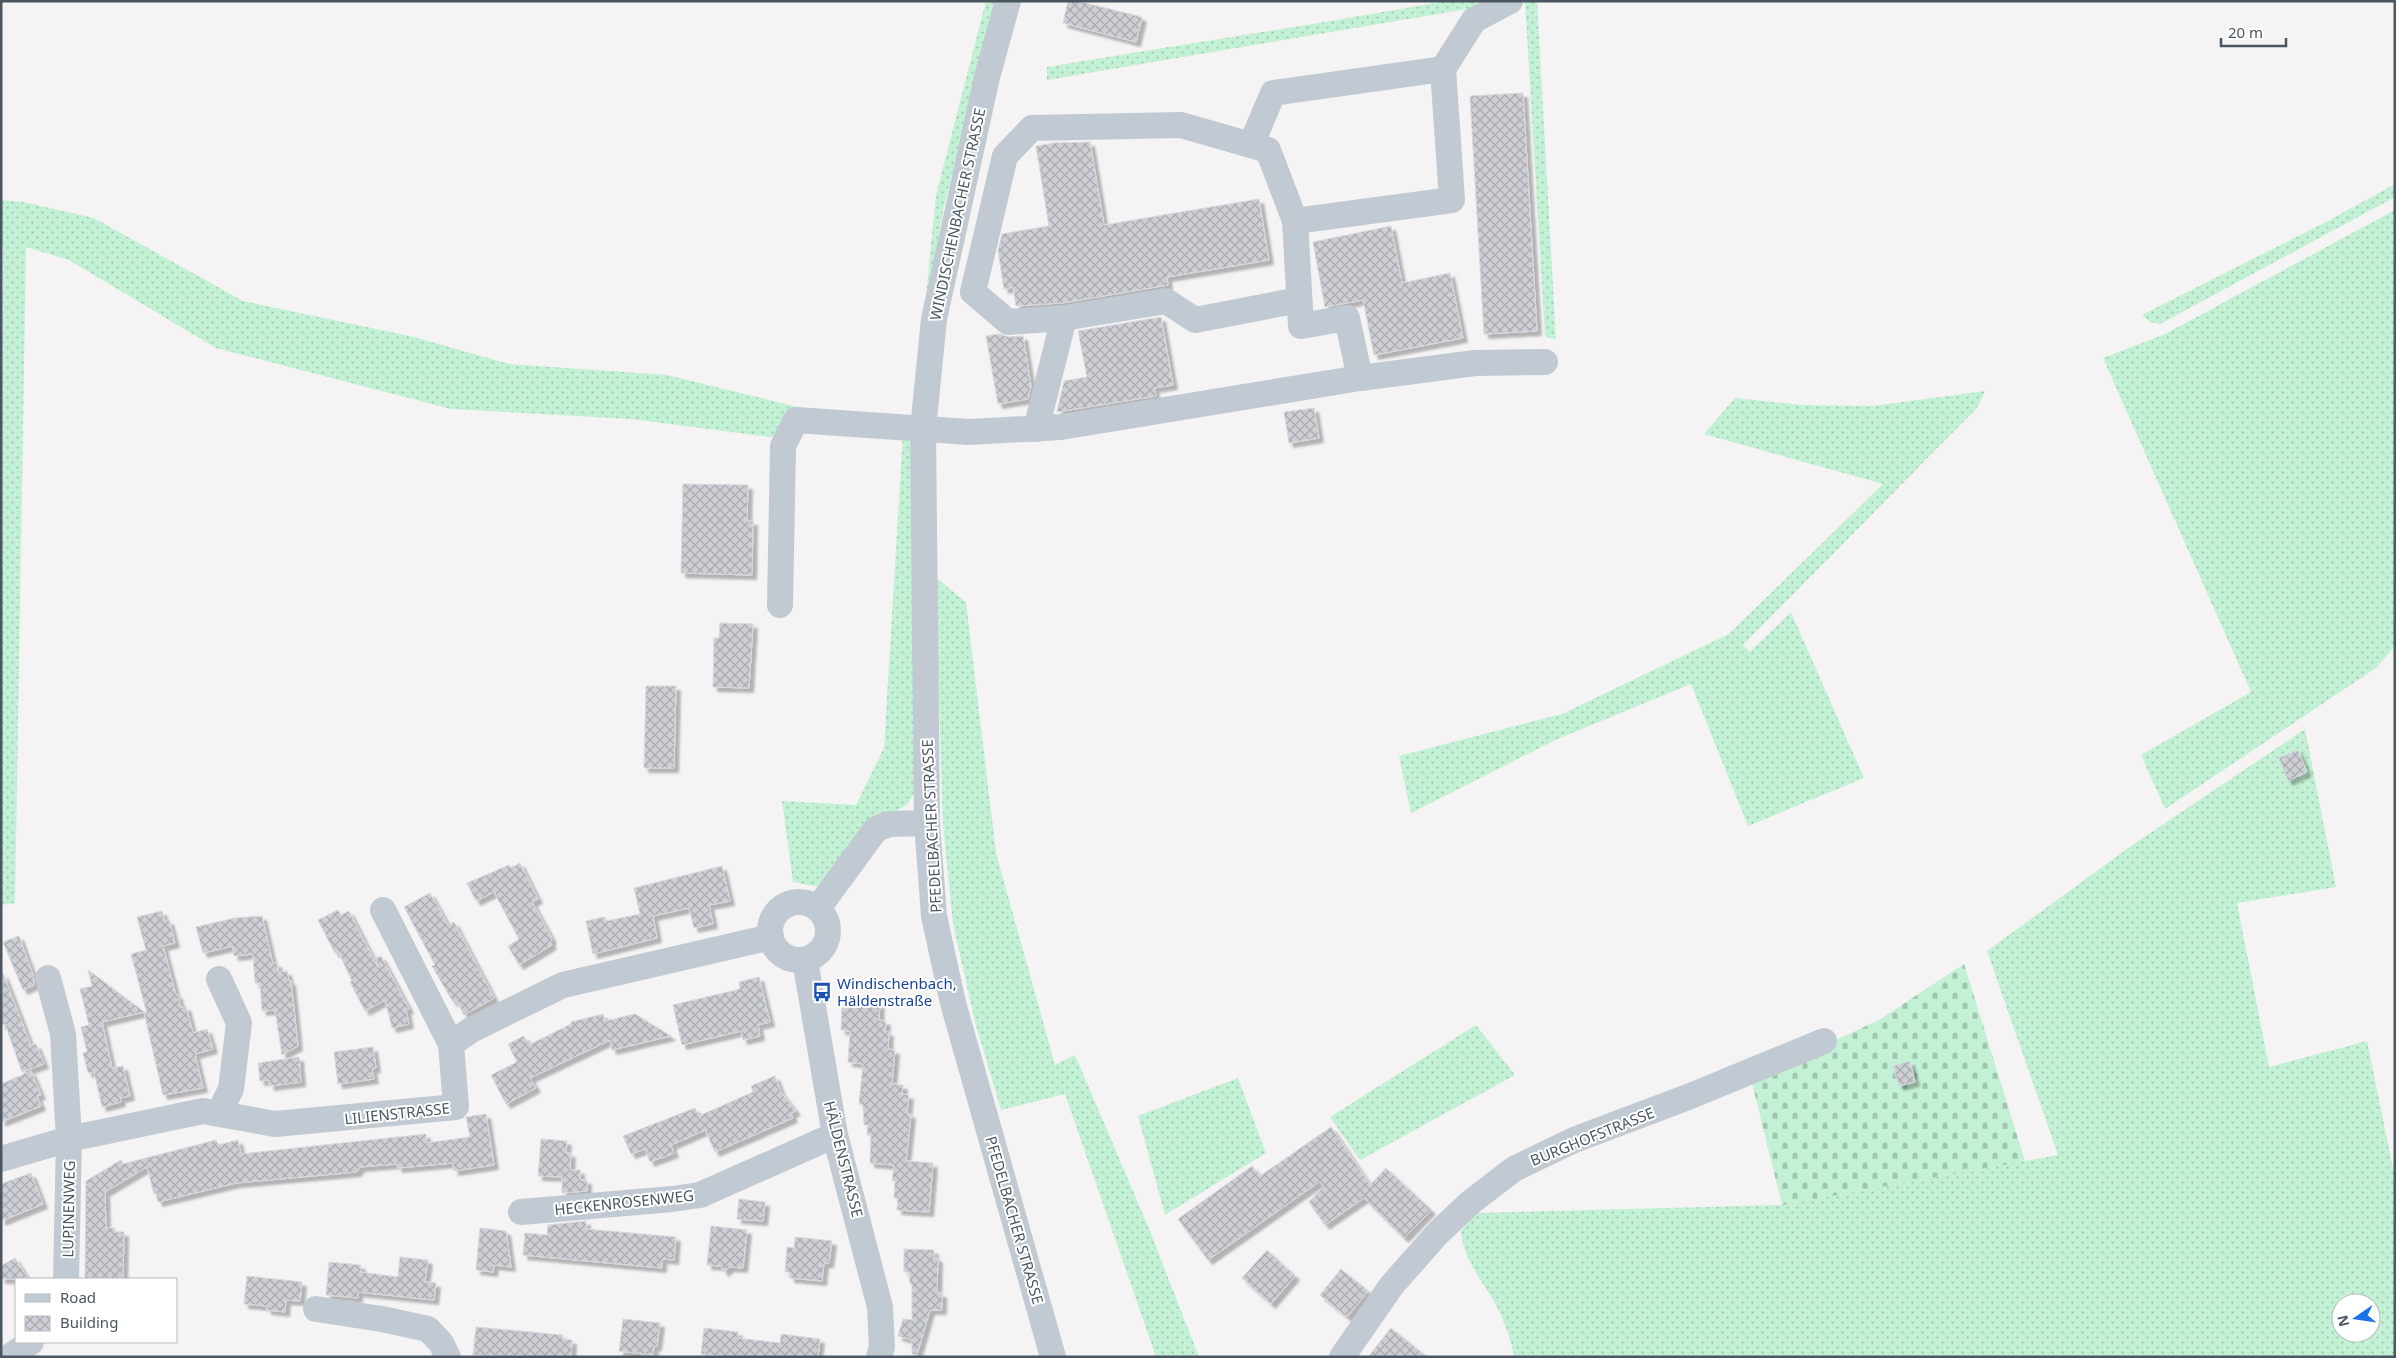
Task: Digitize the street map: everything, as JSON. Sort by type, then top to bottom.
[{"type":"street","name":"WINDISCHENBACHER STRASSE","points":[[923,429],[934,319],[987,77],[1008,1]]},
{"type":"street","points":[[1295,221],[1452,200],[1443,69],[1474,20],[1510,1]]},
{"type":"street","points":[[1251,145],[1274,93],[1443,69]]},
{"type":"street","points":[[1300,300],[1195,320],[1166,301],[1064,318],[1008,322],[973,292],[1006,156],[1032,128],[1180,125],[1268,150],[1295,221],[1300,300],[1301,326],[1347,318],[1360,378]]},
{"type":"street","points":[[1036,428],[1064,318]]},
{"type":"street","points":[[780,605],[783,446],[796,420],[969,432],[1070,426],[1360,378],[1475,363],[1545,362]]},
{"type":"street","name":"PFEDELBACHER STRASSE","points":[[923,429],[927,822],[934,916],[953,1003],[1053,1357]]},
{"type":"street","points":[[818,908],[876,830],[888,824],[927,822]]},
{"type":"street","points":[[802,901],[818,908],[825,916],[828,927],[828,938],[819,952],[805,960],[794,960],[784,955],[776,948],[771,937],[770,926],[774,915],[782,907],[802,901]]},
{"type":"street","points":[[383,910],[451,1044],[471,1030],[563,985],[771,937]]},
{"type":"street","name":"HÄLDENSTRASSE","points":[[805,960],[834,1135],[880,1307],[882,1347],[879,1357]]},
{"type":"street","name":"LUPINENWEG","points":[[48,978],[64,1034],[69,1139],[66,1278]]},
{"type":"street","points":[[219,979],[239,1023],[231,1089],[219,1113]]},
{"type":"street","name":"BURGHOFSTRASSE","points":[[1342,1357],[1392,1285],[1438,1233],[1471,1202],[1514,1169],[1574,1140],[1688,1097],[1824,1041]]},
{"type":"street","name":"LILIENSTRASSE","points":[[1,1159],[69,1139],[203,1111],[275,1124],[456,1108],[451,1044]]},
{"type":"street","name":"HECKENROSENWEG","points":[[521,1212],[672,1199],[700,1194],[834,1135]]},
{"type":"street","points":[[316,1309],[428,1329],[440,1343],[448,1357]]},
{"type":"street","points":[[9,1357],[30,1343]]},
{"type":"green space","points":[[986,1],[997,1],[944,206],[924,317],[936,195]]},
{"type":"green space","points":[[1446,1],[1515,1],[1047,80],[1047,67]]},
{"type":"green space","points":[[1525,1],[1537,1],[1556,340],[1545,336]]},
{"type":"green space","points":[[2395,184],[2395,197],[2160,324],[2150,322],[2142,315],[2326,222]]},
{"type":"green space","points":[[1,200],[23,202],[94,218],[243,301],[414,337],[509,364],[667,375],[822,413],[778,438],[631,419],[451,409],[216,348],[69,260],[26,247],[15,903],[1,905],[3,248],[1,247]]},
{"type":"green space","points":[[2395,210],[2395,646],[2376,668],[2165,809],[2141,755],[2251,692],[2103,358],[2165,334]]},
{"type":"green space","points":[[1985,391],[1977,408],[1743,645],[1750,652],[1791,612],[1864,778],[1748,826],[1691,684],[1555,740],[1411,813],[1399,756],[1562,714],[1729,634],[1883,484],[1704,434],[1735,398],[1803,405],[1873,406]]},
{"type":"green space","points":[[903,433],[914,448],[917,789],[908,804],[892,813],[820,887],[793,882],[782,801],[856,805],[884,748]]},
{"type":"green space","points":[[935,577],[966,602],[996,853],[1055,1065],[1075,1055],[1148,1226],[1199,1357],[1156,1357],[1065,1094],[1001,1110],[975,1022],[953,924],[943,825]]},
{"type":"green space","points":[[2305,729],[2336,887],[2237,903],[2269,1067],[2367,1041],[2395,1178],[2395,1357],[1514,1357],[1502,1317],[1465,1251],[1461,1231],[1477,1213],[1782,1205],[2058,1155],[1987,951],[2131,846]]},
{"type":"green space","points":[[1964,964],[2025,1161],[1782,1205],[1751,1079],[1879,1020]]},
{"type":"green space","points":[[1476,1025],[1515,1075],[1360,1160],[1330,1117]]},
{"type":"green space","points":[[1238,1078],[1266,1153],[1165,1215],[1138,1116]]},
{"type":"building","points":[[1068,1],[1077,1],[1142,17],[1136,42],[1063,23]]},
{"type":"building","points":[[1523,93],[1537,331],[1484,334],[1470,96]]},
{"type":"building","points":[[1090,142],[1104,225],[1259,199],[1269,260],[1167,277],[1168,285],[1062,303],[1016,306],[1013,287],[1004,289],[998,251],[1002,234],[1049,226],[1036,146],[1054,143]]},
{"type":"building","points":[[1391,226],[1402,283],[1450,273],[1463,338],[1374,355],[1363,300],[1325,307],[1313,242]]},
{"type":"building","points":[[1161,317],[1173,385],[1154,388],[1156,396],[1057,412],[1064,381],[1087,377],[1078,331]]},
{"type":"building","points":[[999,334],[1009,337],[1023,336],[1031,386],[1028,399],[998,404],[986,336]]},
{"type":"building","points":[[1314,408],[1319,438],[1289,443],[1284,412]]},
{"type":"building","points":[[683,484],[748,485],[747,521],[753,521],[752,575],[681,573]]},
{"type":"building","points":[[720,623],[753,624],[749,688],[713,687],[714,638],[719,638]]},
{"type":"building","points":[[646,686],[676,686],[674,768],[644,768]]},
{"type":"building","points":[[2298,750],[2307,772],[2288,781],[2279,758]]},
{"type":"building","points":[[520,863],[538,899],[532,902],[552,939],[550,942],[552,945],[519,965],[508,946],[519,939],[494,892],[476,901],[467,883],[509,865],[511,868]]},
{"type":"building","points":[[722,866],[730,901],[709,905],[713,924],[694,928],[689,908],[653,916],[657,938],[593,954],[586,921],[605,917],[606,921],[640,914],[634,888]]},
{"type":"building","points":[[430,893],[448,925],[454,922],[494,998],[464,1015],[456,1000],[453,1002],[432,966],[435,965],[404,907]]},
{"type":"building","points":[[338,910],[341,915],[349,911],[378,968],[376,958],[381,956],[409,1009],[406,1010],[409,1024],[392,1028],[385,1000],[365,1011],[350,982],[352,981],[338,951],[335,953],[318,920]]},
{"type":"building","points":[[162,911],[165,921],[169,920],[175,943],[163,946],[176,995],[178,995],[181,1008],[186,1006],[193,1033],[207,1029],[213,1049],[195,1054],[203,1088],[163,1095],[144,1012],[102,1022],[112,1068],[123,1066],[130,1096],[120,1098],[121,1102],[102,1107],[94,1072],[88,1073],[83,1053],[87,1052],[81,1027],[89,1025],[80,989],[92,986],[88,970],[147,1014],[131,954],[146,950],[137,917]]},
{"type":"building","points":[[262,916],[273,964],[277,963],[278,972],[287,971],[289,981],[291,981],[298,1046],[282,1055],[275,1010],[262,1011],[260,983],[255,983],[253,954],[234,956],[233,946],[203,953],[196,927],[235,918]]},
{"type":"building","points":[[19,936],[33,975],[34,985],[23,990],[3,942]]},
{"type":"building","points":[[3,973],[31,1046],[36,1044],[44,1064],[22,1072],[5,1024],[1,1025]]},
{"type":"building","points":[[759,977],[770,1022],[758,1025],[760,1036],[743,1040],[741,1031],[682,1045],[673,1005],[740,989],[739,982]]},
{"type":"building","points":[[863,1002],[880,1004],[879,1020],[886,1021],[885,1032],[889,1032],[888,1049],[895,1050],[892,1084],[903,1085],[902,1094],[909,1095],[907,1114],[911,1114],[906,1161],[933,1163],[929,1212],[897,1210],[898,1198],[894,1198],[895,1181],[892,1181],[894,1165],[870,1163],[871,1135],[867,1135],[868,1125],[864,1125],[863,1105],[859,1104],[863,1064],[848,1062],[850,1031],[841,1030],[842,1008],[851,1008],[851,1005],[863,1006]]},
{"type":"building","points":[[603,1014],[605,1021],[635,1014],[671,1036],[612,1050],[610,1040],[530,1078],[536,1088],[506,1104],[491,1075],[517,1062],[508,1044],[524,1036],[529,1045],[571,1024],[571,1022]]},
{"type":"building","points":[[373,1047],[376,1068],[372,1069],[374,1079],[338,1084],[334,1052]]},
{"type":"building","points":[[299,1057],[301,1082],[270,1086],[269,1080],[260,1081],[258,1063]]},
{"type":"building","points":[[1910,1061],[1915,1082],[1899,1086],[1893,1066]]},
{"type":"building","points":[[31,1071],[41,1095],[37,1096],[41,1106],[1,1122],[1,1084]]},
{"type":"building","points":[[775,1076],[781,1092],[796,1111],[791,1113],[793,1118],[715,1152],[705,1130],[671,1145],[674,1153],[650,1162],[645,1149],[631,1154],[623,1136],[695,1108],[700,1119],[699,1116],[753,1092],[751,1086]]},
{"type":"building","points":[[486,1114],[494,1165],[454,1171],[453,1163],[398,1168],[397,1164],[360,1167],[357,1172],[236,1183],[158,1202],[147,1167],[105,1192],[106,1228],[115,1228],[115,1232],[124,1232],[123,1278],[85,1278],[86,1181],[121,1160],[123,1164],[216,1140],[218,1145],[238,1140],[241,1154],[426,1134],[426,1143],[470,1137],[466,1117]]},
{"type":"building","points":[[1331,1127],[1370,1185],[1386,1168],[1431,1210],[1404,1238],[1364,1198],[1325,1225],[1309,1202],[1324,1186],[1319,1182],[1208,1260],[1178,1219],[1252,1166],[1260,1176]]},
{"type":"building","points":[[541,1139],[567,1141],[566,1153],[571,1153],[570,1170],[580,1170],[580,1180],[587,1180],[587,1191],[562,1193],[562,1177],[538,1176]]},
{"type":"building","points":[[31,1173],[43,1204],[1,1221],[1,1184]]},
{"type":"building","points":[[739,1199],[765,1202],[763,1221],[737,1219]]},
{"type":"building","points":[[586,1221],[586,1229],[676,1237],[674,1260],[662,1259],[662,1268],[523,1255],[525,1233],[547,1235],[548,1225]]},
{"type":"building","points":[[711,1226],[747,1230],[743,1268],[730,1267],[724,1272],[721,1266],[707,1265]]},
{"type":"building","points":[[480,1228],[506,1231],[511,1267],[494,1265],[493,1272],[476,1270]]},
{"type":"building","points":[[795,1237],[832,1241],[829,1263],[824,1263],[822,1281],[790,1278],[790,1272],[785,1272],[787,1247],[794,1248]]},
{"type":"building","points":[[904,1249],[934,1250],[934,1258],[938,1258],[937,1293],[942,1293],[942,1310],[930,1310],[917,1355],[912,1354],[912,1340],[898,1336],[903,1319],[912,1320],[912,1284],[910,1284],[909,1272],[904,1272]]},
{"type":"building","points":[[1267,1250],[1295,1276],[1271,1304],[1242,1278]]},
{"type":"building","points":[[400,1257],[428,1260],[425,1282],[436,1283],[434,1300],[358,1292],[358,1298],[326,1295],[329,1262],[361,1265],[360,1272],[398,1277]]},
{"type":"building","points":[[15,1258],[27,1278],[1,1279],[1,1266]]},
{"type":"building","points":[[1341,1269],[1368,1291],[1347,1317],[1320,1295]]},
{"type":"building","points":[[247,1276],[302,1282],[300,1301],[286,1300],[285,1312],[267,1310],[267,1306],[244,1304]]},
{"type":"building","points":[[623,1319],[660,1323],[657,1346],[654,1346],[653,1355],[619,1351]]},
{"type":"building","points":[[476,1327],[563,1335],[562,1339],[572,1340],[571,1357],[473,1355]]},
{"type":"building","points":[[704,1328],[738,1332],[737,1338],[780,1343],[781,1334],[820,1339],[818,1357],[727,1357],[701,1354]]},
{"type":"building","points":[[1391,1328],[1427,1357],[1368,1357]]},
{"type":"place","name":"Windischenbach, Häldenstraße","points":[[822,992]]}]
